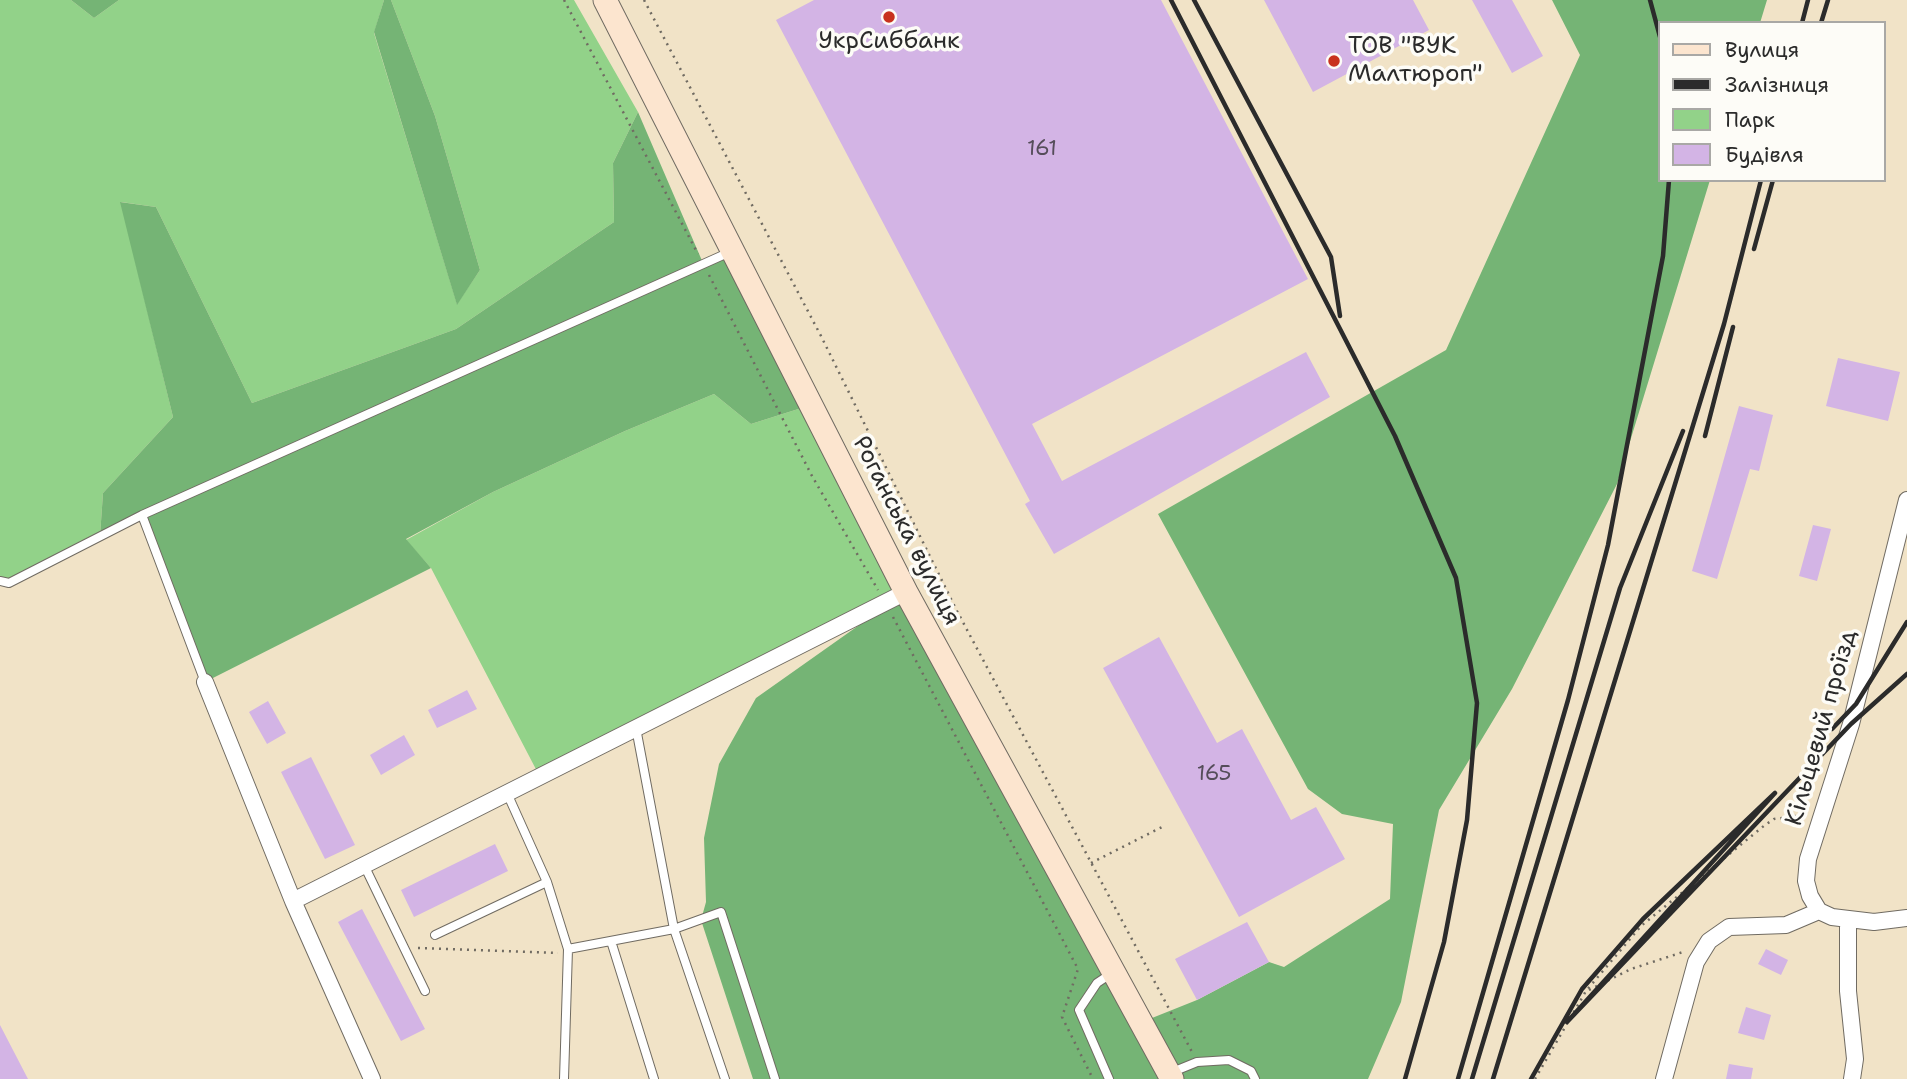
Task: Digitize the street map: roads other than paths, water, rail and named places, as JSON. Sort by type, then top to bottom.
[{"type":"main road","name":"Роганська вулиця","points":[[605,0],[906,592],[1171,1076]]},
{"type":"street","name":"Кільцевий проїзд","points":[[1819,911],[1806,881],[1808,859],[1825,813],[1851,724],[1907,500]]},
{"type":"street","points":[[293,901],[906,592]]},
{"type":"street","points":[[205,682],[293,901],[372,1079]]},
{"type":"street","points":[[1664,1079],[1696,962],[1709,941],[1729,927],[1786,925],[1819,911],[1847,921],[1874,922],[1907,918]]},
{"type":"street","points":[[1847,921],[1847,991],[1855,1059],[1852,1079]]},
{"type":"lane","points":[[0,580],[9,583],[142,515],[732,251]]},
{"type":"lane","points":[[142,515],[205,682]]},
{"type":"lane","points":[[636,728],[674,929],[725,1079]]},
{"type":"lane","points":[[507,793],[547,882],[568,951],[564,1079]]},
{"type":"lane","points":[[364,865],[425,991]]},
{"type":"lane","points":[[435,934],[547,882]]},
{"type":"lane","points":[[568,951],[674,929],[721,912],[775,1079]]},
{"type":"lane","points":[[611,941],[654,1079]]},
{"type":"lane","points":[[1109,1079],[1079,1010],[1097,983],[1114,971]]},
{"type":"lane","points":[[1171,1076],[1197,1062],[1229,1060],[1251,1071],[1255,1079]]},
{"type":"railway","points":[[1171,0],[1395,436],[1456,578],[1477,703],[1467,820],[1444,942],[1405,1079]]},
{"type":"railway","points":[[1194,0],[1331,257],[1340,316]]},
{"type":"railway","points":[[1650,0],[1658,30]]},
{"type":"railway","points":[[1803,21],[1808,0]]},
{"type":"railway","points":[[1822,21],[1828,0]]},
{"type":"railway","points":[[1458,1079],[1568,700],[1608,545],[1663,256],[1669,182]]},
{"type":"railway","points":[[1493,1079],[1724,324],[1760,182]]},
{"type":"railway","points":[[1754,249],[1772,182]]},
{"type":"railway","points":[[1705,436],[1733,327]]},
{"type":"railway","points":[[1472,1079],[1620,588],[1683,431]]},
{"type":"railway","points":[[1832,729],[1856,704],[1907,622]]},
{"type":"railway","points":[[1531,1079],[1582,989],[1643,919],[1775,793],[1567,1022],[1851,724],[1907,674]]},
{"type":"place","name":"УкрСиббанк","points":[[889,17]]},
{"type":"place","name":"ТОВ \"ВУК Малтюроп\"","points":[[1334,61]]}]
